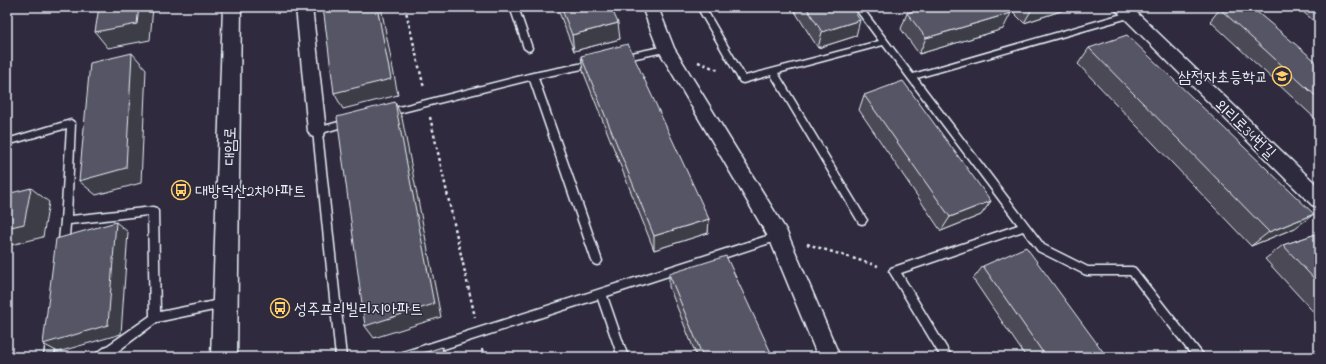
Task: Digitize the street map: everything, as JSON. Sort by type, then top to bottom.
[{"type":"street","name":"대암로","points":[[224,357],[232,7]]},
{"type":"street","points":[[304,7],[317,130]]},
{"type":"street","points":[[650,7],[666,50],[779,236],[829,357]]},
{"type":"street","name":"외리로34번길","points":[[1125,11],[1319,199]]},
{"type":"lane","points":[[514,7],[528,48]]},
{"type":"lane","points":[[701,7],[743,80],[884,42]]},
{"type":"lane","points":[[858,7],[1041,248],[1087,271],[1132,271],[1200,357]]},
{"type":"lane","points":[[911,77],[1125,11]]},
{"type":"lane","points":[[376,116],[533,76],[666,50]]},
{"type":"lane","points":[[772,72],[862,220]]},
{"type":"lane","points":[[533,76],[597,261]]},
{"type":"lane","points":[[341,357],[317,130],[361,119]]},
{"type":"lane","points":[[7,142],[71,123],[66,221],[61,259]]},
{"type":"lane","points":[[66,221],[153,210],[155,318]]},
{"type":"lane","points":[[947,357],[894,270],[1024,227]]},
{"type":"lane","points":[[403,357],[779,236]]},
{"type":"lane","points":[[601,293],[623,357]]},
{"type":"lane","points":[[101,357],[155,318],[225,304]]},
{"type":"lane","points":[[48,357],[52,327]]},
{"type":"path","points":[[405,7],[484,357]]},
{"type":"path","points":[[666,50],[743,80]]},
{"type":"path","points":[[779,236],[894,270]]},
{"type":"building","points":[[99,7],[139,7],[137,24],[95,32]]},
{"type":"building","points":[[323,7],[377,7],[391,79],[334,93]]},
{"type":"building","points":[[561,7],[611,7],[618,23],[572,35]]},
{"type":"building","points":[[806,7],[851,7],[860,20],[822,32]]},
{"type":"building","points":[[925,7],[1005,7],[1011,13],[926,38],[907,13]]},
{"type":"building","points":[[1226,7],[1251,7],[1319,64],[1319,99],[1220,9]]},
{"type":"building","points":[[1127,35],[1314,214],[1269,232],[1089,48]]},
{"type":"building","points":[[628,44],[709,219],[654,236],[581,56]]},
{"type":"building","points":[[132,53],[126,168],[79,181],[90,63]]},
{"type":"building","points":[[903,81],[991,201],[950,217],[864,95]]},
{"type":"building","points":[[395,102],[434,304],[365,326],[337,117]]},
{"type":"building","points":[[31,188],[24,224],[7,228],[7,194]]},
{"type":"building","points":[[116,222],[108,325],[43,344],[56,239]]},
{"type":"building","points":[[1319,233],[1319,284],[1283,245]]},
{"type":"building","points":[[1026,247],[1107,357],[1046,357],[983,266]]},
{"type":"building","points":[[726,256],[773,357],[703,357],[669,274]]},
{"type":"building","points":[[442,347],[444,357],[411,357]]},
{"type":"place","name":"삼정자초등학교","points":[[1282,76]]},
{"type":"place","name":"대방덕산2차아파트","points":[[181,190]]},
{"type":"place","name":"성주프리빌리지아파트","points":[[280,308]]}]
